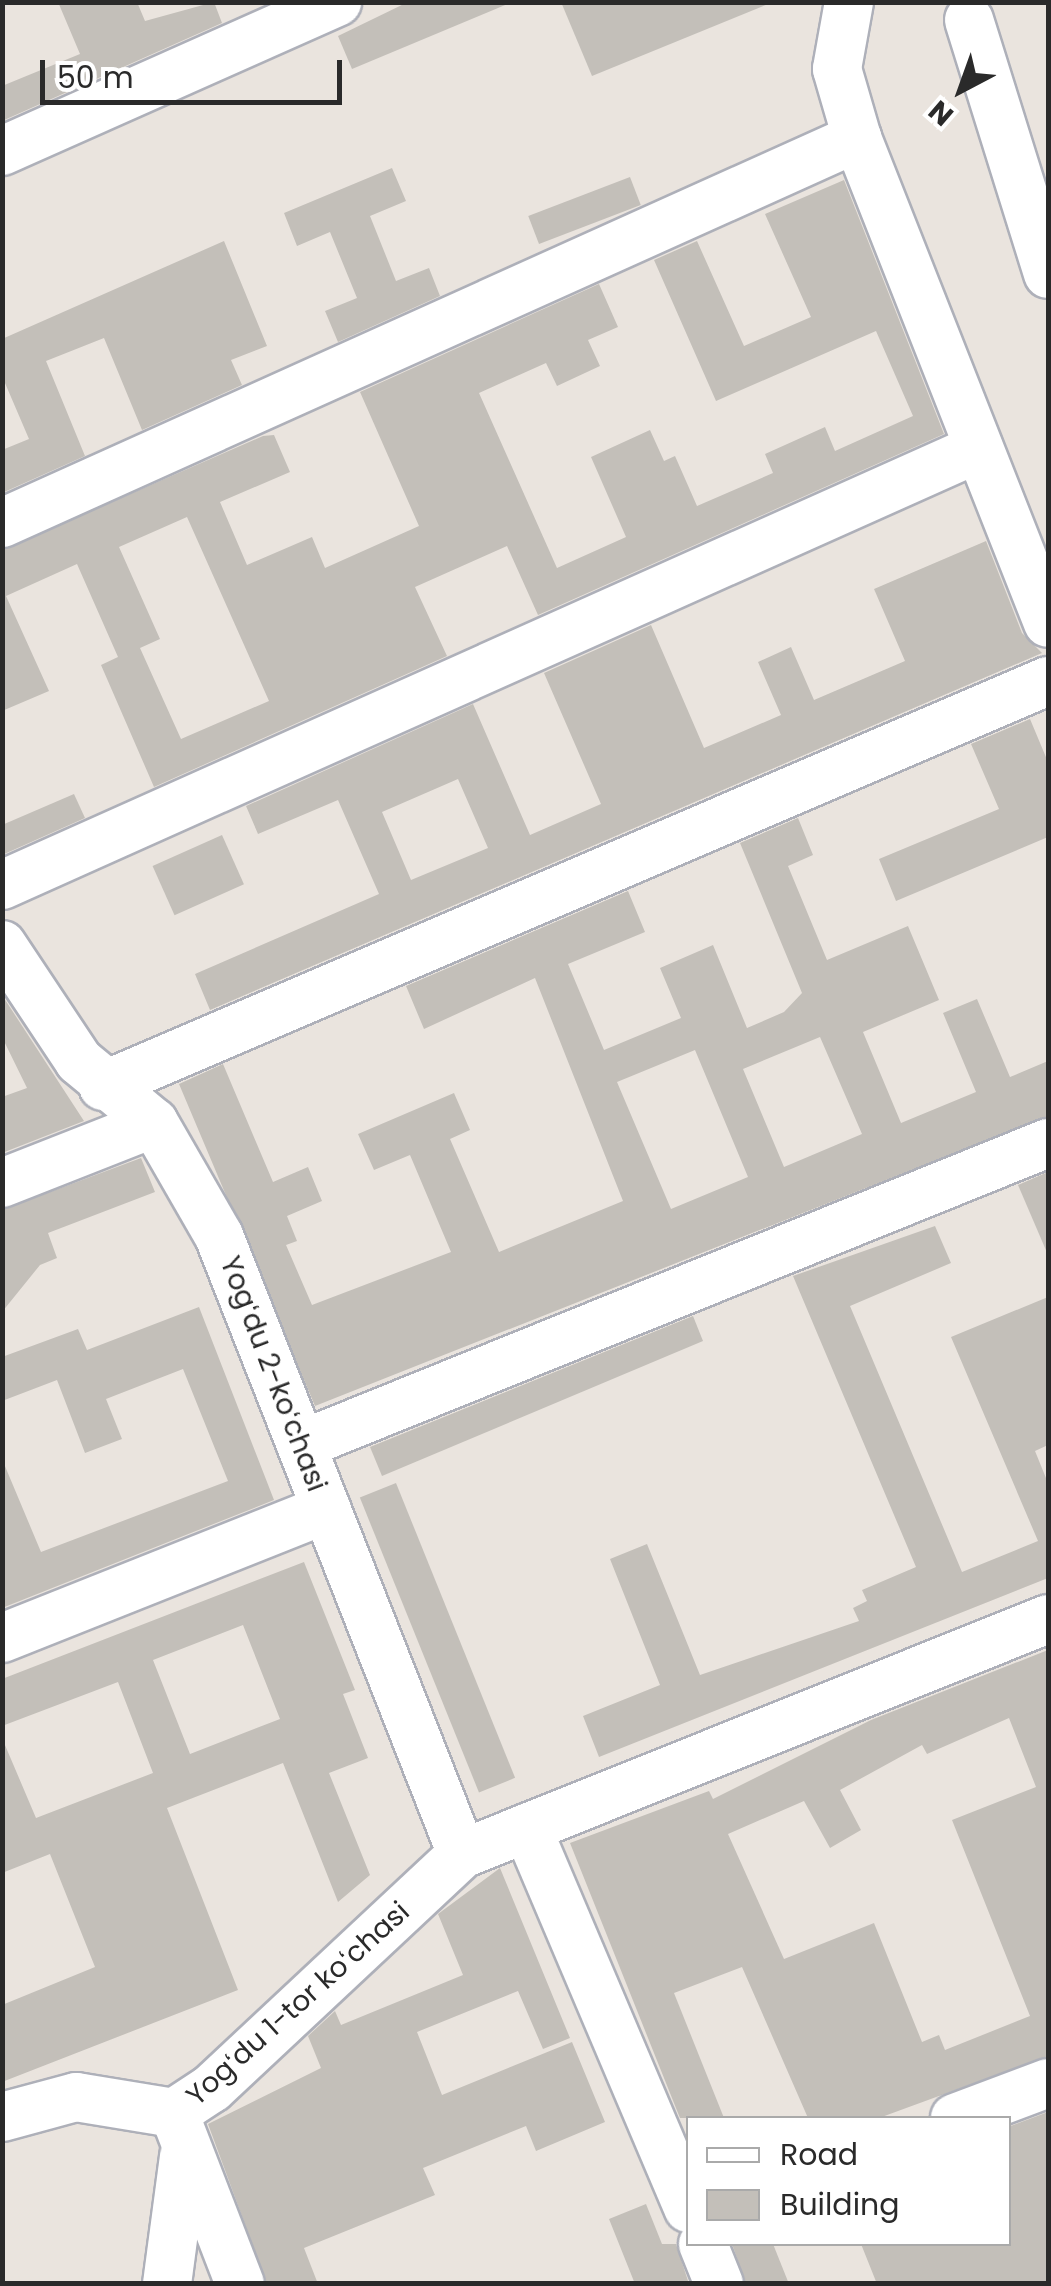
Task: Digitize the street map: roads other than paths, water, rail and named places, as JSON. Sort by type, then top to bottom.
[{"type":"street","points":[[2,151],[337,2]]},
{"type":"street","points":[[839,12],[837,69],[857,138],[1048,624]]},
{"type":"street","points":[[969,20],[1048,274]]},
{"type":"street","points":[[2,524],[857,138]]},
{"type":"street","points":[[2,885],[979,448]]},
{"type":"street","points":[[103,1086],[1048,680]]},
{"type":"street","name":"Yogʻdu 2-koʻchasi","points":[[2,945],[103,1086],[154,1123],[219,1236],[462,1854]]},
{"type":"street","points":[[2,1183],[154,1123]]},
{"type":"street","points":[[301,1444],[1048,1143]]},
{"type":"street","points":[[2,1638],[326,1509]]},
{"type":"street","points":[[462,1854],[1048,1619]]},
{"type":"street","points":[[527,1828],[686,2203]]},
{"type":"street","name":"Yogʻdu 1-tor koʻchasi","points":[[2,2117],[76,2097],[179,2135],[212,2088],[462,1854]]},
{"type":"street","points":[[960,2116],[1048,2084]]},
{"type":"street","points":[[167,2284],[179,2135]]},
{"type":"street","points":[[179,2135],[240,2284]]},
{"type":"street","points":[[704,2246],[720,2284]]}]
